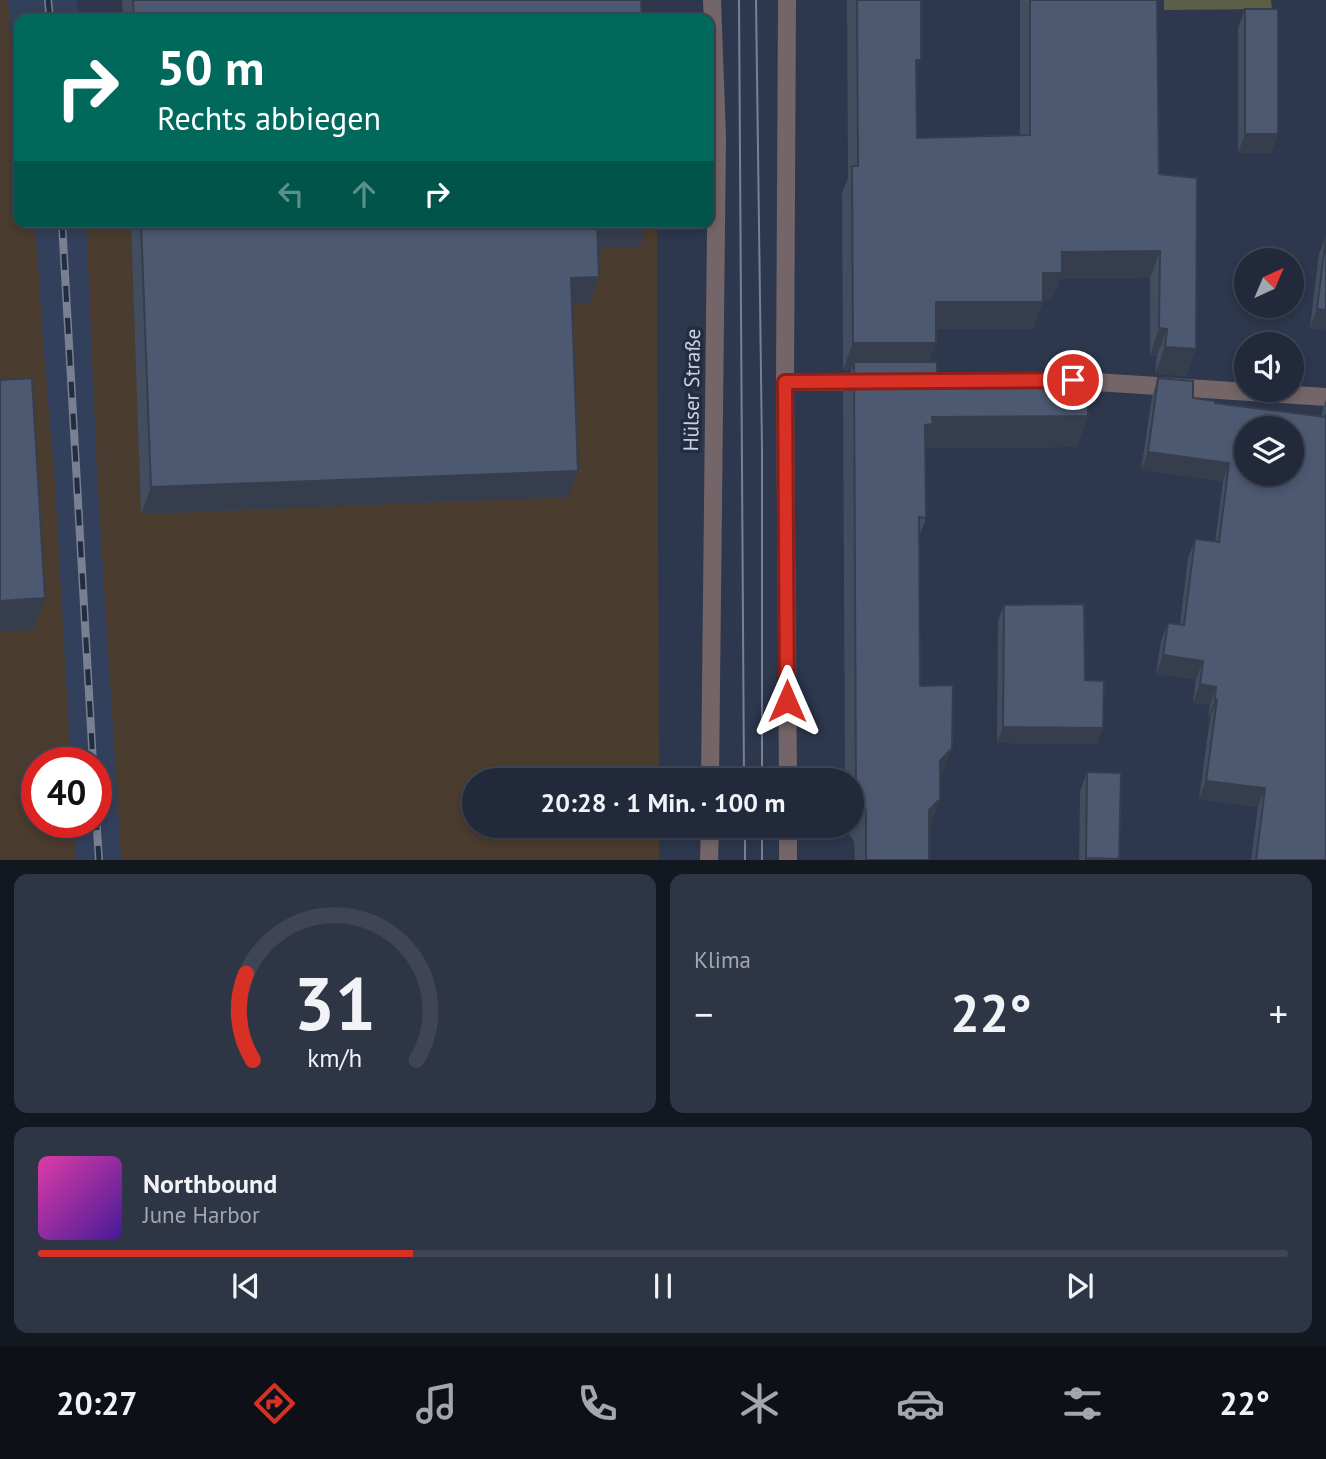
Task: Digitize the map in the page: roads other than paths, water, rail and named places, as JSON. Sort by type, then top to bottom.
[{"type":"street","points":[[787,0],[785,382],[788,768]]},
{"type":"street","name":"Hülser Straße","points":[[710,768],[718,137],[714,46]]},
{"type":"street","points":[[1045,380],[1326,397]]},
{"type":"street","points":[[785,382],[881,382]]},
{"type":"street","points":[[709,860],[710,838]]},
{"type":"street","points":[[788,838],[789,860]]},
{"type":"tram line","points":[[739,0],[744,768]]},
{"type":"tram line","points":[[756,0],[762,449],[762,768]]},
{"type":"tram line","points":[[745,838],[745,860]]},
{"type":"tram line","points":[[762,838],[762,860]]},
{"type":"railway","points":[[48,0],[49,14]]},
{"type":"railway","points":[[62,228],[92,747]]},
{"type":"railway","points":[[98,838],[99,860]]}]
